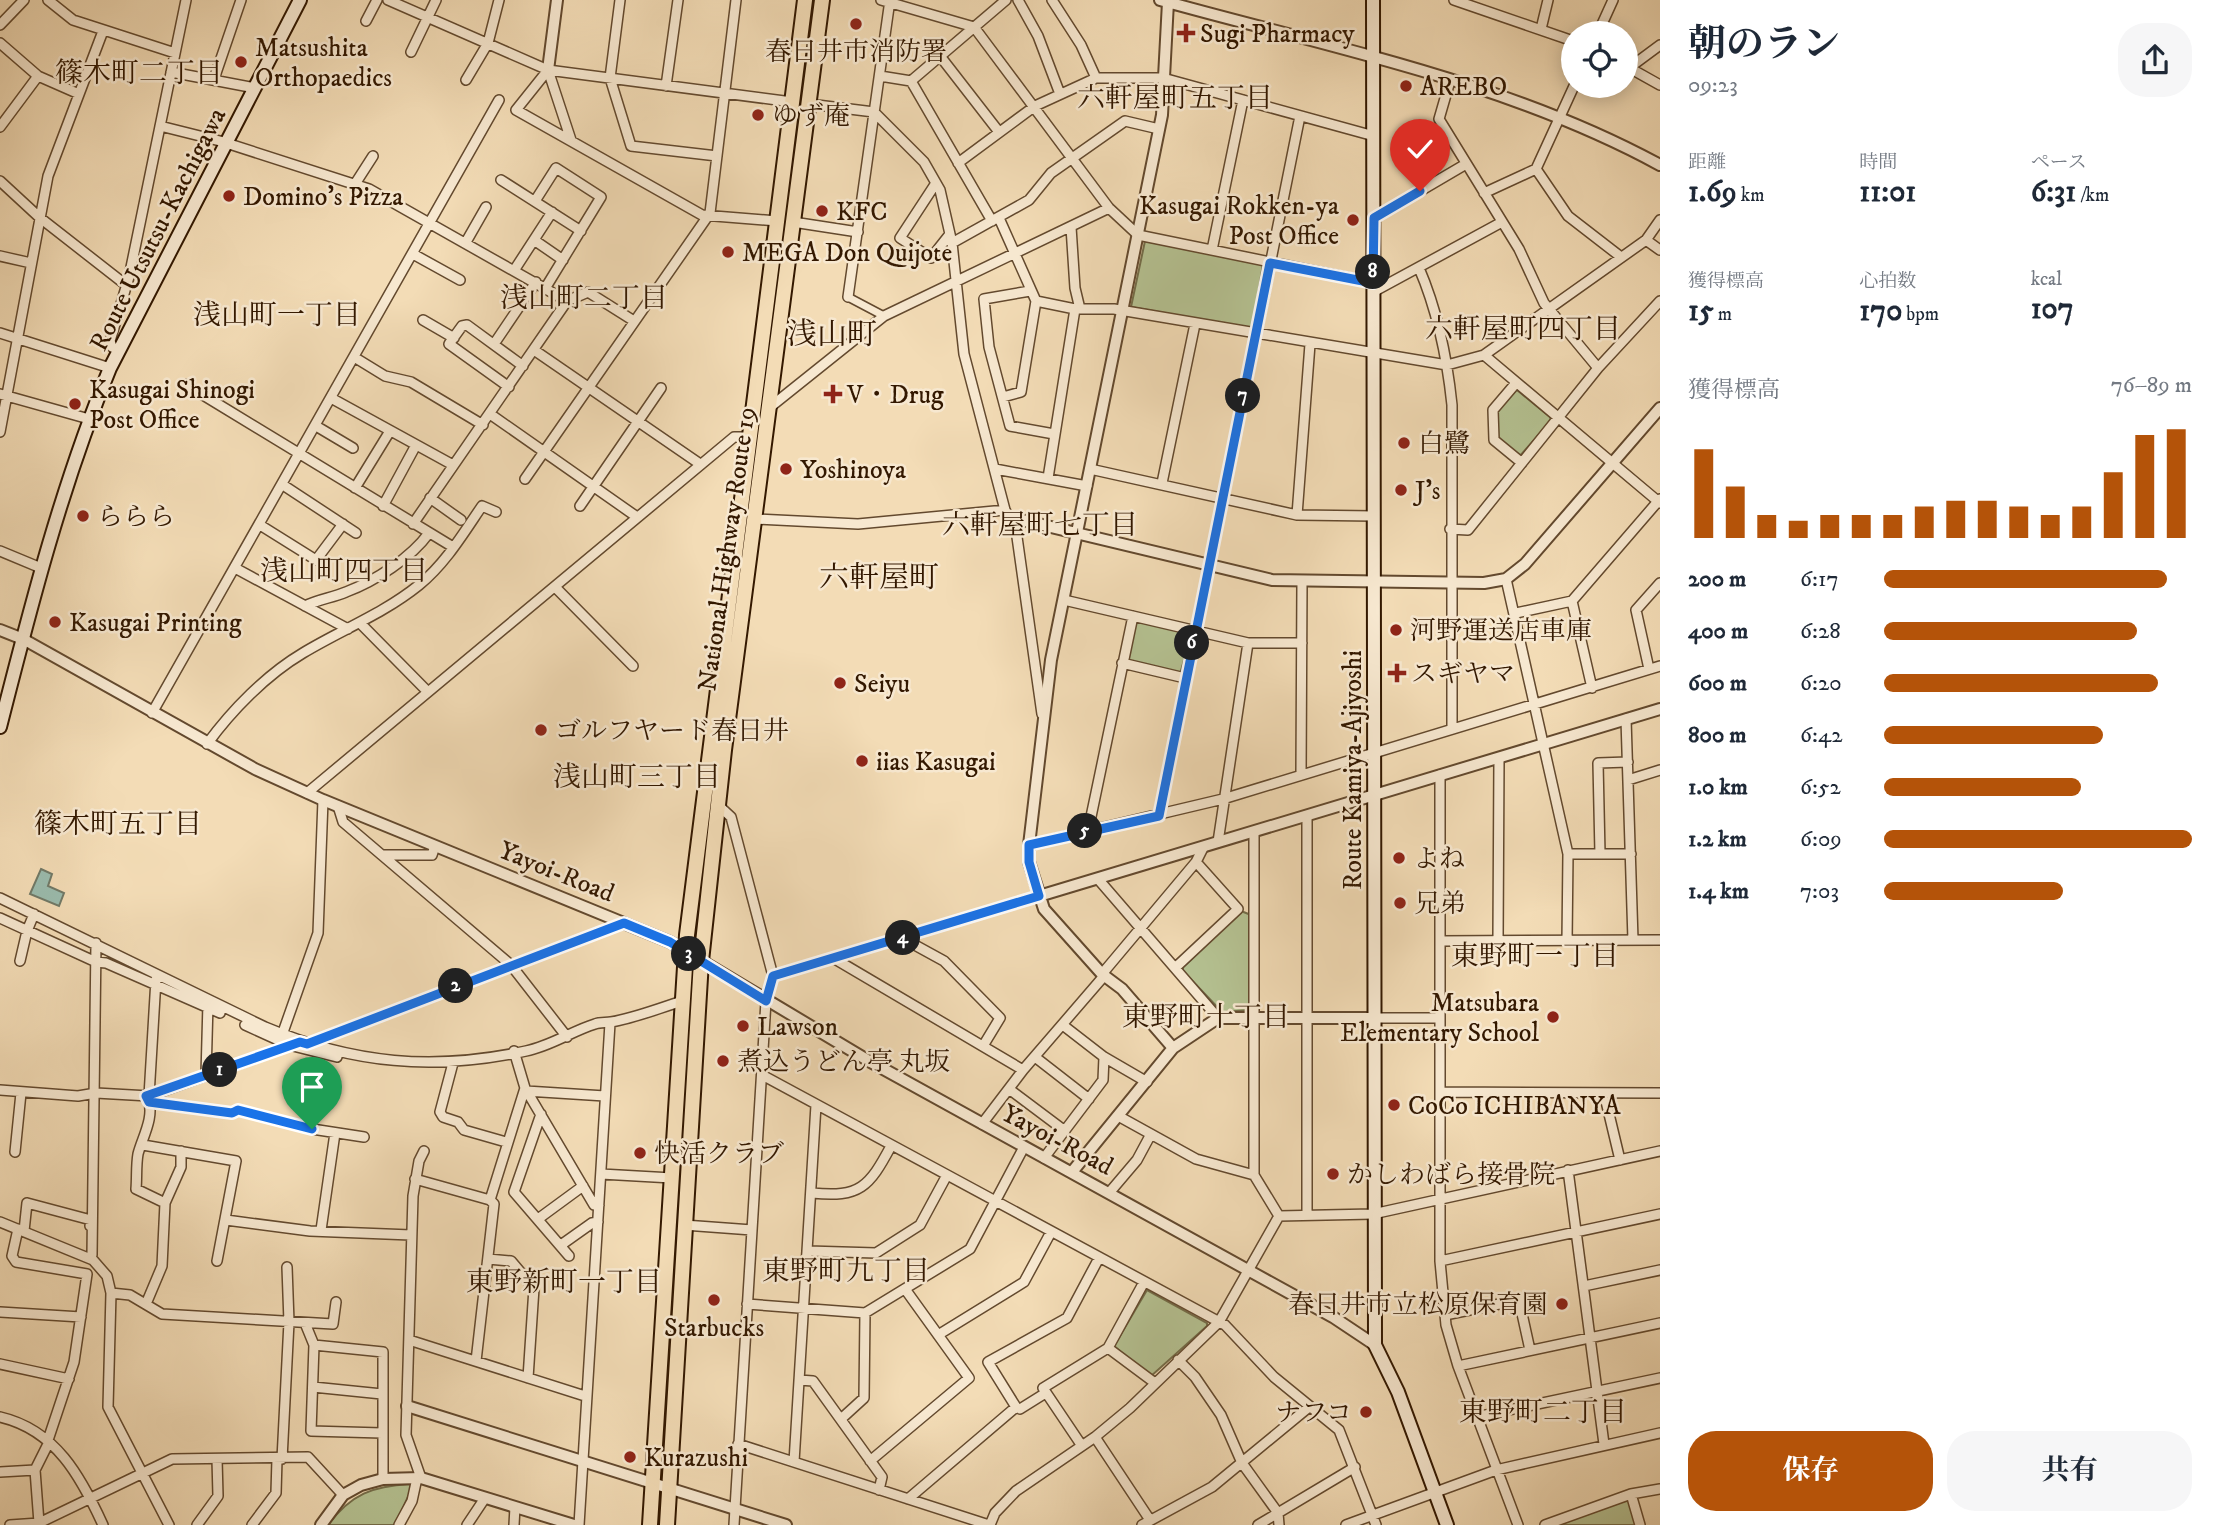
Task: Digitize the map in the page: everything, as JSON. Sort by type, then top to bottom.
[{"type":"highway","name":"National Highway Route 19","points":[[650,1525],[685,951],[805,0]]},
{"type":"highway","name":"National Highway Route 19","points":[[667,1525],[701,961],[718,805],[822,0]]},
{"type":"main road","name":"Route Utsutsu-Kachigawa","points":[[0,727],[41,568],[89,419],[110,368],[300,0]]},
{"type":"main road","name":"Route Kamiya-Ajiyoshi","points":[[1373,0],[1375,1345],[1398,1392],[1447,1525]]},
{"type":"street","points":[[0,25],[24,0]]},
{"type":"street","points":[[48,0],[73,20],[175,53]]},
{"type":"street","points":[[120,350],[112,346],[110,341],[126,285],[186,0]]},
{"type":"street","points":[[214,79],[241,0]]},
{"type":"street","points":[[366,22],[377,0]]},
{"type":"street","points":[[388,0],[548,70],[792,102]]},
{"type":"street","points":[[411,52],[436,0]]},
{"type":"street","points":[[466,80],[488,43],[499,0]]},
{"type":"street","points":[[557,0],[548,70],[571,140]]},
{"type":"street","points":[[620,0],[610,78],[631,146],[717,156]]},
{"type":"street","points":[[666,86],[678,0]]},
{"type":"street","points":[[525,479],[710,213],[736,0]]},
{"type":"street","points":[[880,76],[911,81],[1006,0]]},
{"type":"street","points":[[1018,0],[1038,36],[1060,94]]},
{"type":"street","points":[[1052,0],[1082,46],[1096,78]]},
{"type":"street","points":[[1454,0],[1480,4],[1561,37]]},
{"type":"street","points":[[1541,30],[1548,0]]},
{"type":"street","points":[[1603,21],[1613,0]]},
{"type":"street","points":[[884,316],[848,297],[880,76],[887,1],[974,27],[1109,208],[1139,235],[1373,288],[1419,268],[1502,222]]},
{"type":"street","points":[[1173,1048],[1122,989],[1103,975],[1044,909],[1029,862],[1043,719],[1064,600],[1160,130],[1165,1],[1450,81],[1560,116],[1660,165]]},
{"type":"street","points":[[0,432],[4,395],[18,338],[48,176],[103,31]]},
{"type":"street","points":[[0,43],[38,76],[79,94]]},
{"type":"street","points":[[1638,60],[1660,45]]},
{"type":"street","points":[[940,56],[999,132]]},
{"type":"street","points":[[548,70],[516,110],[702,215],[710,213],[777,221]]},
{"type":"street","points":[[171,72],[255,88]]},
{"type":"street","points":[[1638,73],[1660,85]]},
{"type":"street","points":[[0,127],[38,76]]},
{"type":"street","points":[[958,163],[1035,106],[1096,78],[1163,78],[1374,136]]},
{"type":"street","points":[[911,81],[958,163],[996,219],[1037,301],[1078,309],[1124,310],[1374,355],[1447,365],[1484,355],[1646,240],[1660,219]]},
{"type":"street","points":[[1450,81],[1439,119],[1502,222],[1549,310],[1598,368]]},
{"type":"street","points":[[1484,193],[1536,169],[1568,98]]},
{"type":"street","points":[[152,713],[499,100]]},
{"type":"street","points":[[1212,250],[1243,100]]},
{"type":"street","points":[[809,104],[874,112],[924,162],[936,183],[951,239],[964,354],[1007,514],[1016,530],[1043,719]]},
{"type":"street","points":[[1159,816],[1300,116]]},
{"type":"street","points":[[936,183],[900,238],[931,258],[951,239],[1029,201],[1051,173],[1125,121],[1160,130]]},
{"type":"street","points":[[160,126],[355,184],[567,301]]},
{"type":"street","points":[[355,184],[373,156]]},
{"type":"street","points":[[1374,218],[1466,164]]},
{"type":"street","points":[[535,201],[556,168],[601,197],[545,287]]},
{"type":"street","points":[[1536,169],[1569,216],[1621,257]]},
{"type":"street","points":[[501,180],[581,231]]},
{"type":"street","points":[[0,181],[39,217],[126,285]]},
{"type":"street","points":[[466,243],[486,207]]},
{"type":"street","points":[[769,408],[884,316],[1109,208]]},
{"type":"street","points":[[515,270],[552,212]]},
{"type":"street","points":[[793,222],[858,232]]},
{"type":"street","points":[[1048,478],[1078,309],[1071,227]]},
{"type":"street","points":[[534,240],[563,260]]},
{"type":"street","points":[[1646,240],[1660,250]]},
{"type":"street","points":[[413,254],[460,280]]},
{"type":"street","points":[[0,256],[31,262]]},
{"type":"street","points":[[1419,268],[1433,303],[1447,365],[1452,405],[1452,729]]},
{"type":"street","points":[[494,344],[536,282]]},
{"type":"street","points":[[1030,291],[984,299],[989,347],[1010,426],[1054,434]]},
{"type":"street","points":[[413,524],[567,301],[588,292],[634,321]]},
{"type":"street","points":[[1003,397],[1021,392],[1037,301]]},
{"type":"street","points":[[1450,529],[1468,530],[1598,368],[1660,301]]},
{"type":"street","points":[[423,320],[454,338]]},
{"type":"street","points":[[1162,483],[1195,324]]},
{"type":"street","points":[[509,387],[449,344],[462,326],[467,325],[523,366]]},
{"type":"street","points":[[0,333],[110,368]]},
{"type":"street","points":[[1297,515],[1310,344]]},
{"type":"street","points":[[534,351],[700,464]]},
{"type":"street","points":[[1484,355],[1659,501],[1572,601],[1516,613]]},
{"type":"street","points":[[354,357],[385,376],[411,382],[483,425]]},
{"type":"street","points":[[1516,383],[1493,410],[1494,440],[1522,463]]},
{"type":"street","points":[[185,384],[453,547]]},
{"type":"street","points":[[580,506],[661,388]]},
{"type":"street","points":[[4,395],[89,419]]},
{"type":"street","points":[[331,398],[453,466]]},
{"type":"street","points":[[755,519],[858,524],[1007,514],[1077,534],[1210,563],[1272,580],[1484,583],[1506,579],[1525,564],[1660,408]]},
{"type":"street","points":[[490,414],[637,517]]},
{"type":"street","points":[[316,426],[353,448]]},
{"type":"street","points":[[355,488],[390,431]]},
{"type":"street","points":[[307,793],[700,464],[734,437],[749,437]]},
{"type":"street","points":[[383,506],[416,445]]},
{"type":"street","points":[[995,469],[1087,486]]},
{"type":"street","points":[[1090,469],[1297,515],[1374,516]]},
{"type":"street","points":[[282,485],[355,533]]},
{"type":"street","points":[[430,498],[461,520]]},
{"type":"street","points":[[207,744],[230,713],[301,654],[360,623],[419,586],[453,547],[482,506],[496,512]]},
{"type":"street","points":[[260,525],[316,560],[343,524]]},
{"type":"street","points":[[305,606],[326,596],[345,593],[383,572],[414,551],[429,533]]},
{"type":"street","points":[[0,551],[41,568]]},
{"type":"street","points":[[235,568],[348,629]]},
{"type":"street","points":[[1506,579],[1516,613],[1568,854],[1567,941]]},
{"type":"street","points":[[1301,775],[1302,582]]},
{"type":"street","points":[[1649,669],[1636,610],[1660,583]]},
{"type":"street","points":[[555,587],[633,666]]},
{"type":"street","points":[[1064,600],[1248,643],[1302,643]]},
{"type":"street","points":[[1572,601],[1592,688]]},
{"type":"street","points":[[1088,831],[1133,616]]},
{"type":"street","points":[[360,623],[427,691]]},
{"type":"street","name":"Yayoi-Road","points":[[0,630],[23,639],[207,744],[307,793],[624,923],[685,951],[766,1001],[982,1124],[1333,1317],[1375,1345]]},
{"type":"street","points":[[1218,842],[1248,643]]},
{"type":"street","points":[[1122,663],[1185,678]]},
{"type":"street","points":[[1029,845],[1223,799],[1660,666]]},
{"type":"street","points":[[773,976],[1660,709]]},
{"type":"street","points":[[1626,719],[1633,940]]},
{"type":"street","points":[[1498,940],[1499,758]]},
{"type":"street","points":[[1600,854],[1598,763],[1628,762]]},
{"type":"street","points":[[1628,780],[1660,770]]},
{"type":"street","points":[[1440,775],[1440,1261],[1445,1315],[1458,1366],[1518,1525]]},
{"type":"street","points":[[282,1035],[318,933],[323,800]]},
{"type":"street","points":[[718,805],[731,817],[773,976],[766,1001],[734,1525]]},
{"type":"street","points":[[338,806],[343,822],[512,965],[567,1037]]},
{"type":"street","points":[[1307,817],[1307,1213]]},
{"type":"street","points":[[1254,832],[1254,1175],[1279,1216]]},
{"type":"street","points":[[382,855],[432,855],[435,846]]},
{"type":"street","points":[[982,1124],[1023,1070],[1064,1026],[1139,928],[1196,862],[1203,848]]},
{"type":"street","points":[[1568,854],[1631,854]]},
{"type":"street","points":[[1196,862],[1238,909],[1254,910]]},
{"type":"street","points":[[1098,879],[1218,1018]]},
{"type":"street","points":[[0,898],[96,943],[156,979],[289,1045],[370,1064],[405,1068],[454,1066],[514,1051],[524,1052],[597,1023],[610,1023],[683,1001]]},
{"type":"street","points":[[1175,968],[1238,909]]},
{"type":"street","points":[[20,961],[27,930],[34,914]]},
{"type":"street","points":[[0,918],[96,962],[156,979]]},
{"type":"street","points":[[148,1098],[624,923]]},
{"type":"street","points":[[49,941],[56,925]]},
{"type":"street","points":[[911,935],[914,944],[944,961],[1000,1018],[983,1046]]},
{"type":"street","points":[[1441,941],[1660,940]]},
{"type":"street","points":[[89,1256],[96,1093],[96,943]]},
{"type":"street","points":[[835,959],[1023,1070]]},
{"type":"street","points":[[156,979],[148,1098],[143,1145],[138,1152],[136,1189],[165,1203]]},
{"type":"street","points":[[208,1004],[303,1043],[372,1059],[454,1066]]},
{"type":"street","points":[[206,1075],[208,1004]]},
{"type":"street","points":[[1072,1172],[1120,1117],[1173,1048],[1218,1018],[1439,1018]]},
{"type":"street","points":[[321,1525],[343,1496],[361,1485],[383,1479],[419,1478],[577,1525],[610,1023]]},
{"type":"street","points":[[1064,1026],[1104,1056],[1147,1082]]},
{"type":"street","points":[[514,1051],[526,1089],[594,1205],[599,1205]]},
{"type":"street","points":[[1044,1158],[1103,1080],[1104,1056]]},
{"type":"street","points":[[1035,1057],[1089,1099]]},
{"type":"street","points":[[454,1066],[440,1112],[443,1117],[458,1122],[464,1130],[506,1142]]},
{"type":"street","points":[[762,1074],[1225,1325],[1273,1377],[1339,1430],[1376,1525]]},
{"type":"street","points":[[526,1089],[605,1096]]},
{"type":"street","points":[[490,1200],[506,1142],[526,1089]]},
{"type":"street","points":[[1009,1089],[1065,1130]]},
{"type":"street","points":[[0,1090],[78,1096],[96,1093],[148,1098],[232,1113],[238,1110],[335,1133],[364,1137]]},
{"type":"street","points":[[1441,1092],[1660,1093]]},
{"type":"street","points":[[15,1152],[21,1093]]},
{"type":"street","points":[[1604,1093],[1620,1160]]},
{"type":"street","points":[[794,1462],[816,1105]]},
{"type":"street","points":[[541,1114],[537,1117],[514,1192],[569,1256]]},
{"type":"street","points":[[1120,1117],[1196,1159],[1254,1175]]},
{"type":"street","points":[[321,1230],[335,1133]]},
{"type":"street","points":[[1109,1193],[1138,1160],[1151,1134]]},
{"type":"street","points":[[143,1145],[236,1161],[217,1261]]},
{"type":"street","points":[[812,1194],[843,1196],[874,1177],[891,1146]]},
{"type":"street","points":[[747,1304],[865,1313],[970,1249],[1024,1147]]},
{"type":"street","points":[[146,1304],[162,1266],[165,1203],[181,1167],[181,1151]]},
{"type":"street","points":[[399,1525],[412,1501],[419,1478],[406,1435],[411,1235],[415,1179],[424,1152]]},
{"type":"street","points":[[1279,1216],[1307,1213],[1373,1214],[1660,1152]]},
{"type":"street","points":[[1568,1170],[1604,1444]]},
{"type":"street","points":[[601,1174],[672,1178]]},
{"type":"street","points":[[808,1251],[876,1253],[920,1225],[947,1175]]},
{"type":"street","points":[[415,1179],[490,1200],[494,1204],[476,1361]]},
{"type":"street","points":[[538,1219],[583,1186]]},
{"type":"street","points":[[39,1522],[36,1470],[49,1441],[69,1379],[87,1274],[16,1262],[12,1256],[22,1230],[27,1203],[91,1220],[89,1256],[82,1272]]},
{"type":"street","points":[[1440,1261],[1660,1214]]},
{"type":"street","points":[[738,1444],[990,1525],[995,1513],[1016,1491],[1095,1437],[1219,1322],[1279,1216]]},
{"type":"street","points":[[226,1220],[321,1230],[411,1235]]},
{"type":"street","points":[[0,1222],[89,1256],[101,1267],[111,1293],[108,1407],[169,1525]]},
{"type":"street","points":[[561,1245],[592,1223],[598,1222]]},
{"type":"street","points":[[684,1225],[752,1230]]},
{"type":"street","points":[[938,1335],[1024,1282],[1051,1232]]},
{"type":"street","points":[[1044,1394],[1020,1409],[1016,1407],[988,1362],[1067,1318],[1099,1258]]},
{"type":"street","points":[[488,1259],[511,1261],[534,1287],[528,1378]]},
{"type":"street","points":[[252,1525],[276,1493],[289,1322],[287,1267]]},
{"type":"street","points":[[1584,1286],[1660,1270]]},
{"type":"street","points":[[1082,1446],[1044,1394],[1043,1388],[1108,1348],[1144,1282]]},
{"type":"street","points":[[870,1461],[969,1378],[905,1289]]},
{"type":"street","points":[[111,1293],[131,1295],[162,1314],[305,1323],[333,1324],[335,1302]]},
{"type":"street","points":[[1445,1315],[1519,1300],[1531,1350]]},
{"type":"street","points":[[0,1312],[81,1317]]},
{"type":"street","points":[[841,1419],[864,1398],[865,1313]]},
{"type":"street","points":[[305,1323],[314,1345],[311,1431],[382,1433]]},
{"type":"street","points":[[1458,1366],[1660,1323]]},
{"type":"street","points":[[409,1340],[585,1396]]},
{"type":"street","points":[[314,1345],[383,1352],[383,1479]]},
{"type":"street","points":[[1108,1348],[1155,1383]]},
{"type":"street","points":[[1178,1360],[1195,1377],[1221,1415],[1242,1463],[1278,1513],[1279,1525]]},
{"type":"street","points":[[0,1364],[69,1379]]},
{"type":"street","points":[[1476,1417],[1660,1378]]},
{"type":"street","points":[[799,1380],[813,1381],[841,1419],[882,1477],[879,1490]]},
{"type":"street","points":[[313,1387],[383,1394]]},
{"type":"street","points":[[407,1406],[786,1525]]},
{"type":"street","points":[[908,1499],[1016,1407]]},
{"type":"street","points":[[1095,1437],[1146,1522],[1212,1487],[1309,1407]]},
{"type":"street","points":[[0,1417],[49,1441],[66,1458],[103,1525]]},
{"type":"street","points":[[1346,1525],[1496,1470],[1660,1433]]},
{"type":"street","points":[[9,1525],[39,1522],[172,1459],[308,1457],[343,1496]]},
{"type":"street","points":[[197,1525],[218,1496],[217,1459]]},
{"type":"street","points":[[1258,1525],[1355,1467]]},
{"type":"street","points":[[0,1472],[36,1470]]},
{"type":"street","points":[[1550,1524],[1631,1494],[1660,1489]]},
{"type":"street","points":[[1631,1494],[1640,1525]]},
{"type":"street","points":[[467,1525],[485,1498]]},
{"type":"street","points":[[514,1525],[515,1507]]},
{"type":"green space","points":[[811,28],[695,933],[702,861]]},
{"type":"green space","points":[[1145,241],[1263,264],[1253,326],[1249,328],[1131,307]]},
{"type":"green space","points":[[1513,390],[1517,390],[1550,417],[1551,421],[1519,457],[1496,439],[1495,412]]},
{"type":"green space","points":[[1134,622],[1187,632],[1191,636],[1180,674],[1129,661],[1126,657]]},
{"type":"green space","points":[[1241,911],[1251,915],[1251,1010],[1222,1012],[1183,971],[1183,967]]},
{"type":"green space","points":[[693,981],[667,1404],[660,1468],[687,1046]]},
{"type":"green space","points":[[1147,1290],[1207,1323],[1207,1326],[1150,1377],[1114,1346]]},
{"type":"green space","points":[[410,1484],[413,1486],[395,1525],[328,1525],[345,1506],[364,1494],[385,1487]]},
{"type":"green space","points":[[1626,1498],[1630,1501],[1636,1525],[1558,1525]]},
{"type":"shaded area","points":[[41,869],[52,874],[48,886],[64,893],[59,906],[30,894]]},
{"type":"place","name":"春日井市消防署","points":[[856,24]]},
{"type":"place","name":"Sugi Pharmacy","points":[[1186,33]]},
{"type":"place","name":"Matsushita Orthopaedics","points":[[241,62]]},
{"type":"place","name":"AREBO","points":[[1406,86]]},
{"type":"place","name":"ゆず庵","points":[[758,115]]},
{"type":"place","name":"Domino's Pizza","points":[[229,196]]},
{"type":"place","name":"KFC","points":[[822,211]]},
{"type":"place","name":"Kasugai Rokken-ya Post Office","points":[[1353,220]]},
{"type":"place","name":"MEGA Don Quijote","points":[[728,252]]},
{"type":"place","name":"V・Drug","points":[[833,394]]},
{"type":"place","name":"Kasugai Shinogi Post Office","points":[[75,404]]},
{"type":"place","name":"白鷺","points":[[1404,443]]},
{"type":"place","name":"Yoshinoya","points":[[786,469]]},
{"type":"place","name":"J's","points":[[1401,490]]},
{"type":"place","name":"ららら","points":[[83,516]]},
{"type":"place","name":"Kasugai Printing","points":[[55,622]]},
{"type":"place","name":"河野運送店車庫","points":[[1396,630]]},
{"type":"place","name":"スギヤマ","points":[[1397,673]]},
{"type":"place","name":"Seiyu","points":[[840,683]]},
{"type":"place","name":"ゴルフヤード春日井","points":[[541,730]]},
{"type":"place","name":"iias Kasugai","points":[[862,761]]},
{"type":"place","name":"よね","points":[[1399,858]]},
{"type":"place","name":"兄弟","points":[[1400,903]]},
{"type":"place","name":"Matsubara Elementary School","points":[[1553,1017]]},
{"type":"place","name":"Lawson","points":[[743,1026]]},
{"type":"place","name":"煮込うどん亭 丸坂","points":[[723,1061]]},
{"type":"place","name":"CoCo ICHIBANYA","points":[[1394,1105]]},
{"type":"place","name":"快活クラブ","points":[[640,1153]]},
{"type":"place","name":"かしわばら接骨院","points":[[1333,1174]]},
{"type":"place","name":"Starbucks","points":[[714,1300]]},
{"type":"place","name":"春日井市立松原保育園","points":[[1562,1304]]},
{"type":"place","name":"ナフコ","points":[[1366,1412]]},
{"type":"place","name":"Kurazushi","points":[[630,1457]]},
{"type":"district","name":"篠木町二丁目","points":[[139,72]]},
{"type":"district","name":"六軒屋町五丁目","points":[[1175,97]]},
{"type":"district","name":"浅山町二丁目","points":[[584,297]]},
{"type":"district","name":"浅山町一丁目","points":[[277,314]]},
{"type":"district","name":"六軒屋町四丁目","points":[[1523,328]]},
{"type":"district","name":"浅山町","points":[[832,334]]},
{"type":"district","name":"六軒屋町七丁目","points":[[1040,524]]},
{"type":"district","name":"浅山町四丁目","points":[[344,570]]},
{"type":"district","name":"六軒屋町","points":[[879,577]]},
{"type":"district","name":"浅山町三丁目","points":[[637,776]]},
{"type":"district","name":"篠木町五丁目","points":[[118,823]]},
{"type":"district","name":"東野町一丁目","points":[[1535,955]]},
{"type":"district","name":"東野町十丁目","points":[[1206,1016]]},
{"type":"district","name":"東野町九丁目","points":[[846,1270]]},
{"type":"district","name":"東野新町一丁目","points":[[564,1281]]},
{"type":"district","name":"東野町二丁目","points":[[1543,1411]]},
{"type":"route","points":[[312,1129],[238,1110],[232,1113],[149,1102],[146,1096],[300,1042],[307,1044],[316,1038],[624,923],[670,942],[766,1001],[773,976],[1039,896],[1029,862],[1029,845],[1159,816],[1270,263],[1373,283],[1374,218],[1420,191]]}]
